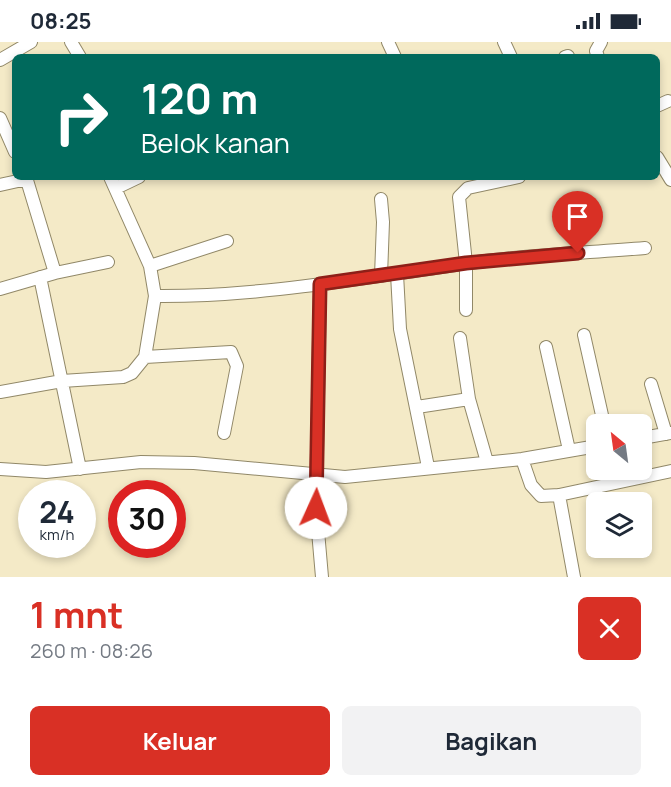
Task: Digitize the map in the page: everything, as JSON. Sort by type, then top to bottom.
[{"type":"street","points":[[0,60],[31,42]]},
{"type":"street","points":[[0,118],[12,145]]},
{"type":"street","points":[[660,162],[671,180]]},
{"type":"street","points":[[0,185],[19,180]]},
{"type":"street","points":[[27,180],[55,273]]},
{"type":"street","points":[[466,310],[466,263],[459,197],[462,192],[479,184],[502,180]]},
{"type":"street","points":[[0,392],[62,381],[123,377],[132,373],[145,357],[155,296],[150,266],[113,183]]},
{"type":"street","points":[[381,199],[383,222],[381,276]]},
{"type":"street","points":[[150,266],[227,241]]},
{"type":"street","points":[[155,296],[215,295],[320,284],[466,263],[645,248]]},
{"type":"street","points":[[0,289],[55,273],[108,262]]},
{"type":"street","points":[[397,274],[400,329],[428,467]]},
{"type":"street","points":[[40,277],[80,469]]},
{"type":"street","points":[[320,284],[316,508],[322,577]]},
{"type":"street","points":[[584,335],[602,414]]},
{"type":"street","points":[[460,338],[469,399],[487,462]]},
{"type":"street","points":[[546,347],[569,450]]},
{"type":"street","points":[[145,357],[231,352],[237,366],[224,433]]},
{"type":"street","points":[[651,384],[669,434],[652,437]]},
{"type":"street","points":[[417,407],[469,399]]},
{"type":"street","points":[[0,469],[46,472],[141,462],[194,463],[345,477],[522,459],[586,448]]},
{"type":"street","points":[[522,459],[536,493],[541,496],[560,495],[671,471]]},
{"type":"street","points":[[560,495],[574,577]]},
{"type":"route","points":[[316,508],[320,284],[466,263],[578,253]]}]
